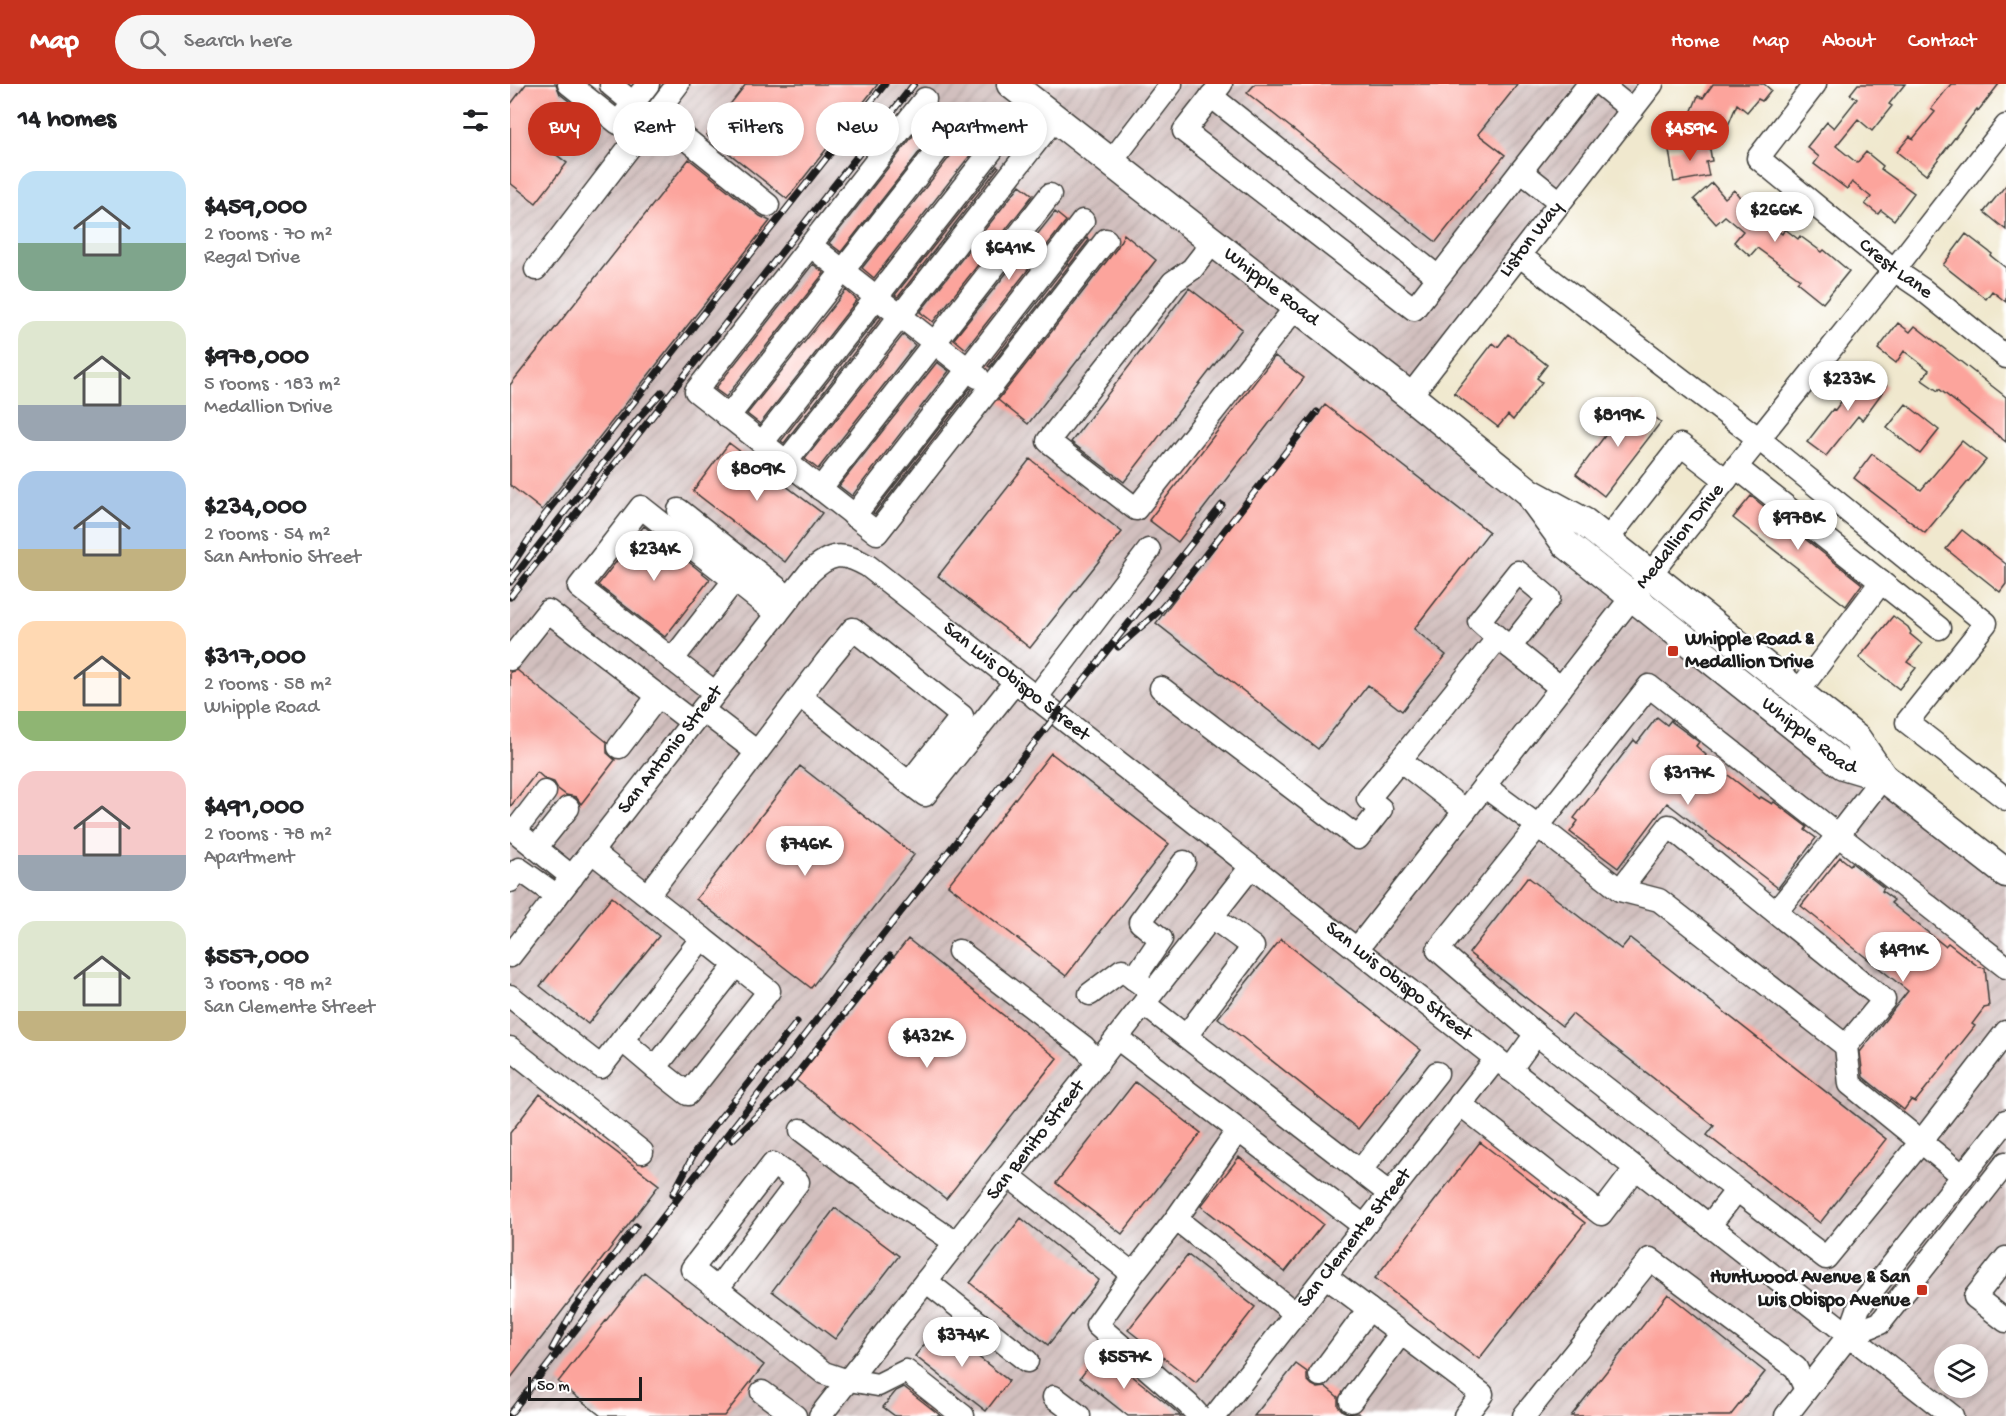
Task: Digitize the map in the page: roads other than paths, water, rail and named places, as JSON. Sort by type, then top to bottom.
[{"type":"main road","name":"Whipple Road","points":[[1011,84],[1529,492],[1584,522],[1607,540],[1857,740],[1883,777],[2006,873]]},
{"type":"main road","name":"Whipple Road","points":[[1529,492],[1566,544],[1843,765],[1883,777]]},
{"type":"street","points":[[569,84],[613,119]]},
{"type":"street","points":[[634,102],[648,84]]},
{"type":"street","points":[[664,102],[678,84]]},
{"type":"street","points":[[1111,162],[1171,84]]},
{"type":"street","points":[[1438,277],[1216,90],[1184,131],[1414,309],[1589,84]]},
{"type":"street","points":[[1600,84],[1632,110]]},
{"type":"street","name":"Liston Way","points":[[1410,396],[1652,84]]},
{"type":"street","name":"Crest Lane","points":[[1815,84],[1758,158],[1894,270],[1922,289],[2006,357]]},
{"type":"street","points":[[611,85],[632,102]]},
{"type":"street","points":[[925,99],[696,391],[854,516],[877,533],[1106,240]]},
{"type":"street","points":[[786,462],[1055,118]]},
{"type":"street","name":"Medallion Drive","points":[[1357,949],[1632,597],[2004,132]]},
{"type":"street","points":[[695,146],[768,205]]},
{"type":"street","points":[[536,269],[623,156]]},
{"type":"street","points":[[728,417],[933,156]]},
{"type":"street","points":[[762,443],[987,156]]},
{"type":"street","points":[[1521,171],[1560,202]]},
{"type":"street","points":[[820,489],[1050,195]]},
{"type":"street","points":[[854,516],[1083,221]]},
{"type":"street","points":[[1213,242],[1192,269],[1173,282],[1048,441],[1136,509],[1296,307]]},
{"type":"street","points":[[810,245],[991,388]]},
{"type":"street","points":[[1519,255],[1759,439],[1986,623],[1907,722],[2006,799]]},
{"type":"street","points":[[1607,540],[1681,444],[1731,474],[1881,582],[1939,628]]},
{"type":"street","points":[[758,752],[703,708],[672,660],[579,587],[641,507],[740,572],[783,606]]},
{"type":"street","points":[[679,510],[740,572]]},
{"type":"street","points":[[1036,698],[1149,550]]},
{"type":"street","name":"San Luis Obispo Street","points":[[838,555],[854,558],[868,566],[1952,1416]]},
{"type":"street","name":"San Antonio Street","points":[[510,956],[809,573],[822,561],[838,555]]},
{"type":"street","points":[[672,660],[740,572]]},
{"type":"street","points":[[1798,692],[1881,582]]},
{"type":"street","points":[[510,659],[548,611],[658,696],[703,708]]},
{"type":"street","points":[[648,896],[853,629],[962,716],[909,783]]},
{"type":"street","points":[[1161,688],[1358,838],[1381,809],[1368,799],[1504,642],[1562,688]]},
{"type":"street","points":[[800,696],[925,795],[1015,682]]},
{"type":"street","points":[[2006,967],[1649,686],[1438,950],[1536,1034],[1826,1258],[1921,1142],[2006,1032]]},
{"type":"street","points":[[619,747],[658,696]]},
{"type":"street","points":[[1400,760],[1466,810]]},
{"type":"street","points":[[1776,912],[1883,777]]},
{"type":"street","points":[[1485,786],[1620,890],[1659,900],[1846,1046]]},
{"type":"street","points":[[545,792],[515,831],[572,877]]},
{"type":"street","points":[[536,848],[568,808]]},
{"type":"street","points":[[1620,890],[1668,826],[1884,1000],[1846,1046],[1850,1084],[1963,1176]]},
{"type":"street","points":[[591,851],[769,991],[688,1094],[622,1040]]},
{"type":"street","points":[[1134,979],[1161,939],[1140,922],[1184,862]]},
{"type":"street","name":"San Benito Street","points":[[820,1416],[1251,867]]},
{"type":"street","points":[[513,871],[557,896]]},
{"type":"street","points":[[1186,1036],[1253,947],[1212,917]]},
{"type":"street","points":[[510,996],[600,1067],[702,938]]},
{"type":"street","points":[[960,951],[1084,1047],[1098,1063]]},
{"type":"street","points":[[656,1068],[736,964]]},
{"type":"street","points":[[1090,994],[1122,970],[1134,979],[1186,1036],[1390,1194]]},
{"type":"street","name":"San Clemente Street","points":[[1215,1416],[1456,1109],[1536,1034]]},
{"type":"street","points":[[1118,1038],[1364,1226]]},
{"type":"street","points":[[510,1048],[642,1152]]},
{"type":"street","points":[[1360,1171],[1437,1073]]},
{"type":"street","points":[[1423,1092],[1456,1109],[1601,1214],[1635,1168]]},
{"type":"street","points":[[1786,1416],[1850,1335],[1859,1307],[2006,1120]]},
{"type":"street","points":[[801,1130],[903,1207],[956,1243]]},
{"type":"street","points":[[1199,1416],[1097,1324],[1176,1219],[1238,1130]]},
{"type":"street","points":[[717,1289],[798,1182],[773,1164],[692,1269],[717,1289],[824,1372],[848,1380],[878,1384],[906,1371],[963,1416]]},
{"type":"street","points":[[1850,1335],[1880,1323],[2003,1173]]},
{"type":"street","points":[[1009,1176],[1133,1274]]},
{"type":"street","points":[[1709,1226],[1737,1190]]},
{"type":"street","points":[[1176,1219],[1296,1314]]},
{"type":"street","points":[[2006,1258],[1975,1297],[2006,1321]]},
{"type":"street","points":[[1524,1416],[1650,1259],[1796,1368],[1806,1390]]},
{"type":"street","points":[[1325,1276],[1482,1394],[1465,1416]]},
{"type":"street","points":[[926,1281],[1027,1361]]},
{"type":"street","points":[[1320,1375],[1369,1309]]},
{"type":"street","points":[[1352,1401],[1401,1334]]},
{"type":"street","points":[[762,1392],[795,1416]]},
{"type":"street","points":[[1054,1397],[1079,1416]]},
{"type":"railway","points":[[510,568],[544,516],[885,84]]},
{"type":"railway","points":[[510,597],[914,84]]},
{"type":"railway","points":[[510,582],[641,415],[662,392]]},
{"type":"railway","points":[[1118,647],[1160,610],[1185,581],[1317,412]]},
{"type":"railway","points":[[510,1414],[859,965],[1222,505]]},
{"type":"railway","points":[[732,1140],[789,1084],[890,956]]},
{"type":"railway","points":[[673,1194],[694,1154],[709,1132],[797,1022]]},
{"type":"railway","points":[[552,1349],[575,1307],[636,1226]]},
{"type":"place","name":"Whipple Road & Medallion Drive","points":[[1673,651]]},
{"type":"place","name":"Huntwood Avenue & San Luis Obispo Avenue","points":[[1922,1290]]}]
